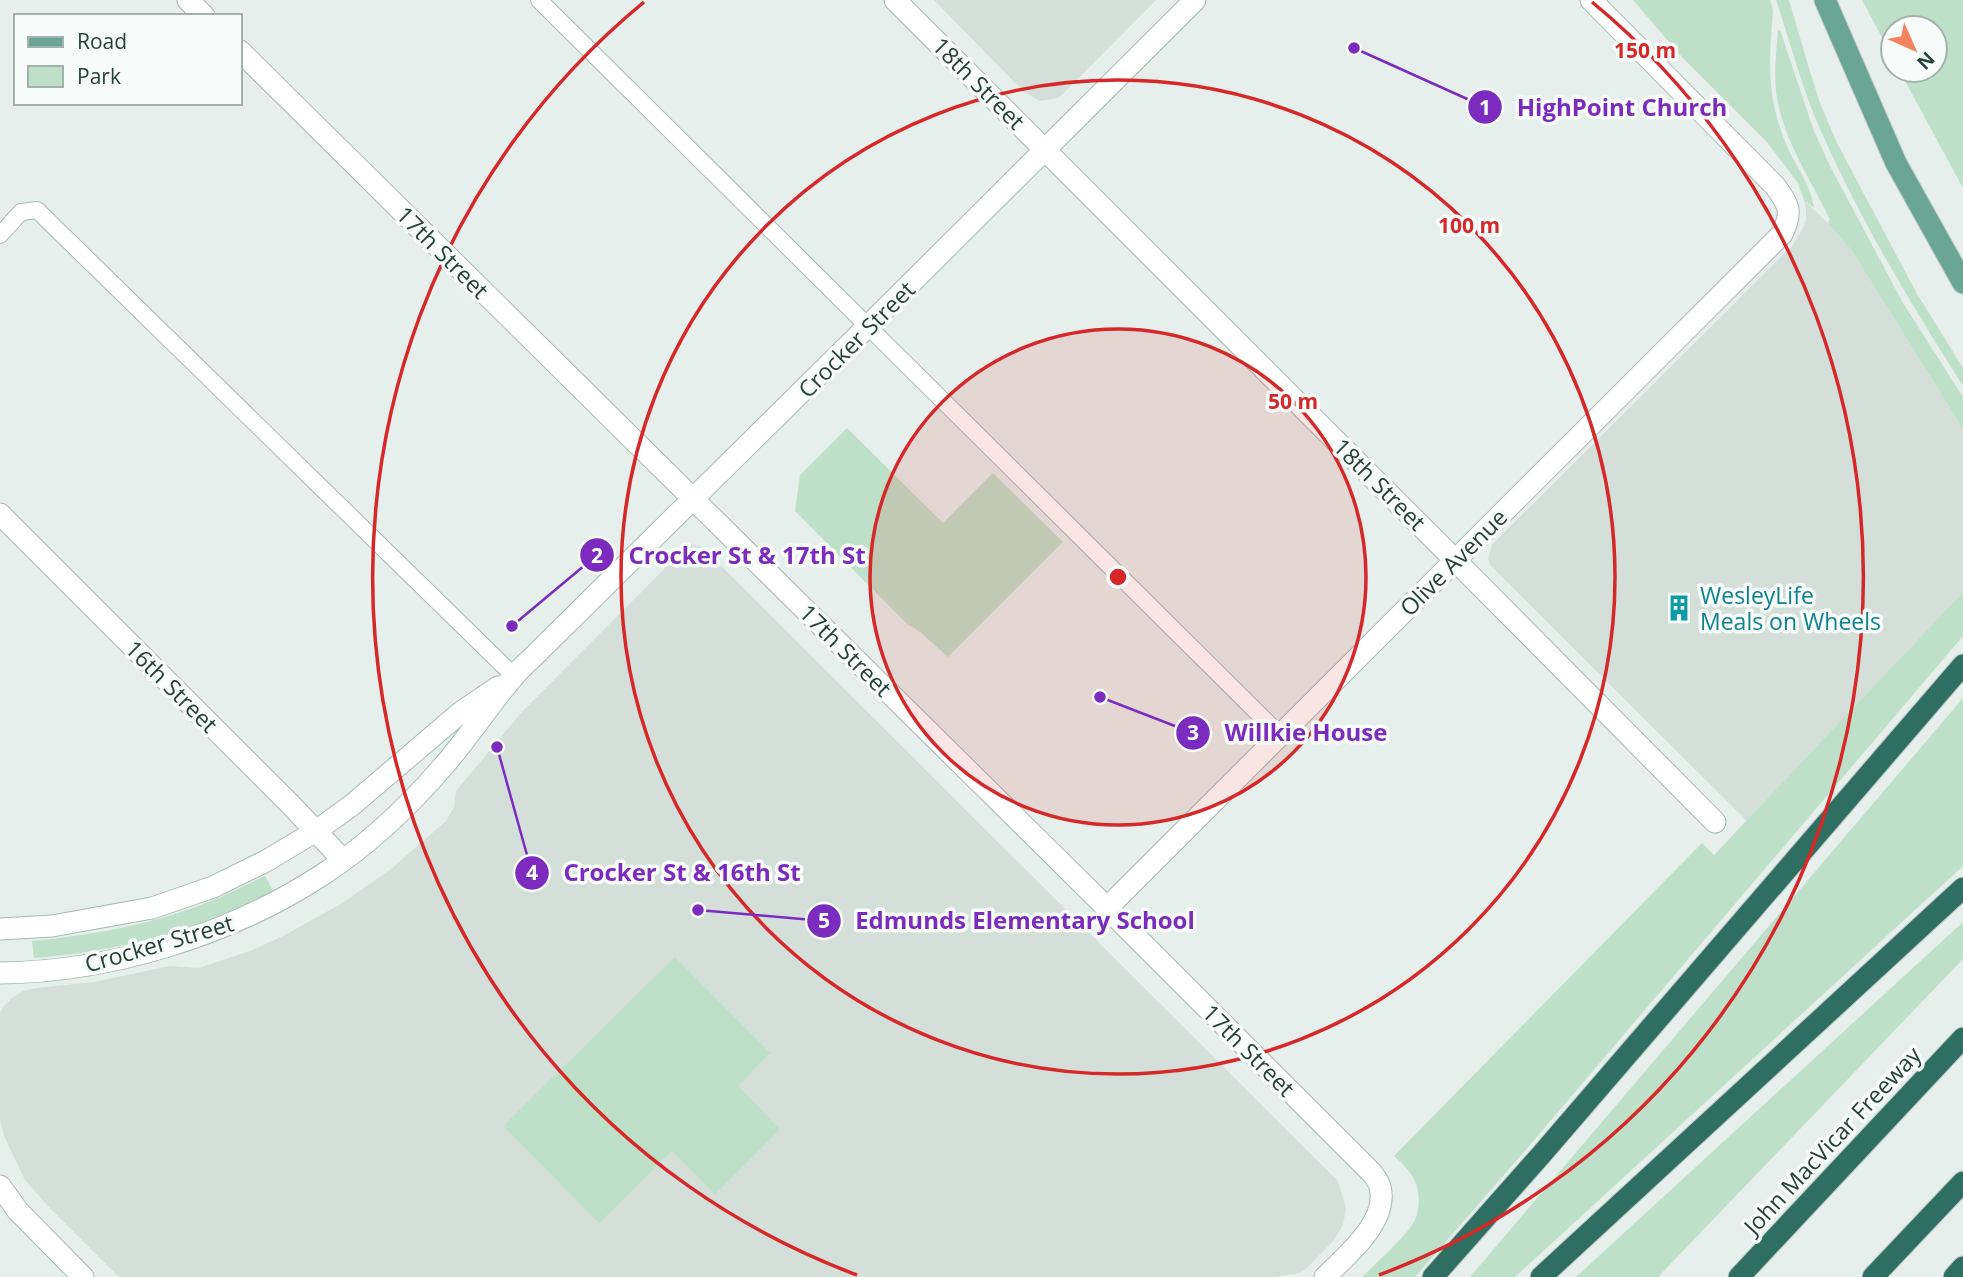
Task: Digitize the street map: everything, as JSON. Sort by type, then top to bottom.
[{"type":"highway","points":[[1433,1277],[1963,665]]},
{"type":"highway","points":[[1541,1277],[1963,888]]},
{"type":"highway","name":"John MacVicar Freeway","points":[[1739,1277],[1963,1038]]},
{"type":"highway","points":[[1873,1277],[1963,1182]]},
{"type":"highway","points":[[1954,1277],[1963,1266]]},
{"type":"main road","points":[[1825,0],[1896,163],[1963,283]]},
{"type":"street","points":[[188,0],[202,14]]},
{"type":"street","name":"18th Street","points":[[895,0],[1715,822]]},
{"type":"street","name":"Crocker Street","points":[[0,974],[57,970],[94,963],[203,935],[239,922],[276,903],[343,860],[405,806],[441,769],[514,676],[1195,0]]},
{"type":"street","name":"Olive Avenue","points":[[1107,908],[1776,242],[1786,225],[1790,211],[1775,186],[1591,0]]},
{"type":"street","name":"17th Street","points":[[242,53],[1372,1173],[1380,1185],[1378,1214],[1356,1247],[1325,1277]]},
{"type":"street","name":"16th Street","points":[[0,514],[343,860]]},
{"type":"street","name":"Crocker Street","points":[[0,929],[52,926],[152,908],[213,887],[266,861],[316,831],[352,805],[460,713],[514,676]]},
{"type":"street","points":[[0,1186],[18,1211],[83,1277]]},
{"type":"lane","points":[[539,0],[1280,735]]},
{"type":"lane","points":[[0,235],[21,212],[37,210],[514,676]]},
{"type":"shaded area","points":[[934,0],[1156,0],[1062,95],[1040,101],[1024,92]]},
{"type":"shaded area","points":[[1804,200],[1852,251],[1963,429],[1963,592],[1747,821],[1491,566],[1488,559],[1492,545],[1792,246],[1806,220]]},
{"type":"shaded area","points":[[693,544],[703,548],[1338,1181],[1346,1208],[1343,1225],[1334,1240],[1305,1270],[1275,1277],[119,1277],[25,1180],[4,1136],[0,1119],[0,1013],[12,998],[23,991],[37,988],[94,982],[170,966],[199,968],[253,950],[344,902],[391,869],[446,821],[454,807],[456,791],[520,714],[685,548]]},
{"type":"green space","points":[[1633,0],[1770,0],[1773,10],[1770,78],[1775,109],[1786,144],[1806,183],[1814,208],[1804,200],[1798,183],[1767,142],[1682,57]]},
{"type":"green space","points":[[1776,0],[1789,0],[1820,103],[1837,143],[1916,292],[1963,368],[1963,386],[1887,261],[1836,164],[1808,99]]},
{"type":"green space","points":[[1862,0],[1963,0],[1963,188],[1907,84],[1949,84],[1949,14],[1879,14],[1879,32]]},
{"type":"green space","points":[[1780,30],[1814,131],[1830,166],[1903,303],[1963,397],[1963,429],[1852,251],[1828,223],[1830,219],[1798,157],[1779,109],[1775,77]]},
{"type":"green space","points":[[847,428],[943,523],[993,473],[1063,542],[948,657],[907,624],[795,511],[800,475]]},
{"type":"green space","points":[[1963,592],[1963,636],[1415,1277],[1362,1277],[1406,1233],[1417,1216],[1417,1185],[1406,1167],[1394,1156],[1702,843],[1714,855]]},
{"type":"green space","points":[[1963,698],[1963,866],[1515,1277],[1470,1277]]},
{"type":"green space","points":[[265,876],[274,892],[187,928],[98,950],[34,958],[32,941],[107,931],[163,918]]},
{"type":"green space","points":[[1963,922],[1963,959],[1658,1277],[1576,1277]]},
{"type":"green space","points":[[675,957],[770,1053],[738,1086],[780,1129],[715,1194],[672,1151],[599,1223],[503,1126]]},
{"type":"place","name":"HighPoint Church","points":[[1354,48]]},
{"type":"place","name":"WesleyLife Meals on Wheels","points":[[1679,608]]},
{"type":"place","name":"Crocker St & 17th St","points":[[512,626]]},
{"type":"place","name":"Willkie House","points":[[1100,697]]},
{"type":"place","name":"Crocker St & 16th St","points":[[497,747]]},
{"type":"place","name":"Edmunds Elementary School","points":[[698,910]]}]
